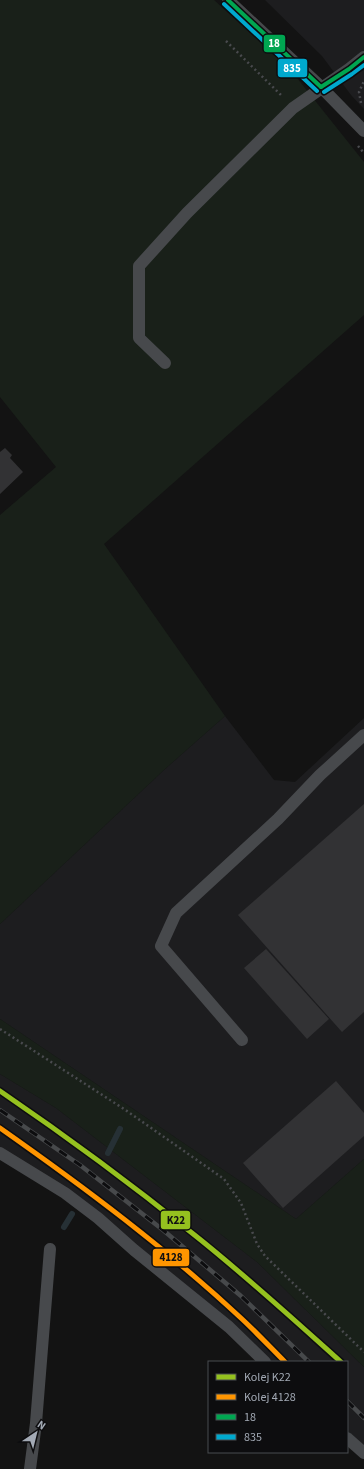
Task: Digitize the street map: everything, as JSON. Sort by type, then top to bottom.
[{"type":"lane","points":[[228,0],[321,87],[364,131]]},
{"type":"lane","points":[[164,364],[139,338],[139,266],[187,213],[293,108],[364,57]]},
{"type":"lane","points":[[242,1040],[162,946],[176,913],[272,825],[320,775],[364,735]]},
{"type":"lane","points":[[0,1153],[65,1193],[98,1218],[134,1250],[229,1327],[264,1361]]},
{"type":"lane","points":[[30,1469],[36,1423],[50,1249]]},
{"type":"lane","points":[[348,1439],[364,1453]]},
{"type":"path","points":[[364,81],[359,92],[364,110]]},
{"type":"path","points":[[0,1029],[124,1109],[224,1179],[241,1203],[257,1244],[265,1256],[364,1352]]},
{"type":"shaded area","points":[[0,0],[214,0],[289,68],[364,162],[364,315],[104,544],[225,716],[165,769],[0,924],[0,515],[56,467],[0,397]]},
{"type":"shaded area","points":[[265,0],[364,0],[364,109],[351,95],[322,56]]},
{"type":"shaded area","points":[[225,716],[274,780],[295,782],[364,718],[364,1159],[296,1219],[0,1019],[0,924],[165,769]]},
{"type":"shaded area","points":[[0,1019],[296,1219],[364,1159],[364,1367],[257,1262],[56,1108],[0,1074]]},
{"type":"shaded area","points":[[0,1074],[56,1108],[257,1262],[364,1367],[364,1459],[348,1442],[348,1361],[268,1361],[242,1334],[0,1150]]},
{"type":"building","points":[[5,448],[12,455],[10,458],[23,472],[0,494],[0,452]]},
{"type":"building","points":[[364,804],[364,1012],[342,1032],[238,915]]},
{"type":"building","points":[[266,949],[329,1019],[307,1039],[244,968]]},
{"type":"building","points":[[336,1081],[364,1113],[364,1136],[283,1208],[243,1163]]},
{"type":"waterway","points":[[108,1153],[120,1129]]},
{"type":"waterway","points":[[64,1227],[72,1214]]},
{"type":"railway","points":[[0,1110],[80,1165],[163,1230],[241,1296],[308,1361]]},
{"type":"railway","points":[[348,1402],[364,1418]]},
{"type":"rail line","name":"K22","points":[[0,1091],[98,1160],[169,1214],[249,1280],[340,1361]]},
{"type":"rail line","name":"4128","points":[[0,1128],[63,1173],[155,1243],[214,1293],[259,1335],[284,1361]]},
{"type":"transit line","name":"18","points":[[228,0],[321,87]]},
{"type":"transit line","name":"835","points":[[224,4],[317,91]]},
{"type":"transit line","name":"18","points":[[321,87],[349,69],[364,57]]},
{"type":"transit line","name":"835","points":[[324,92],[364,65]]}]
